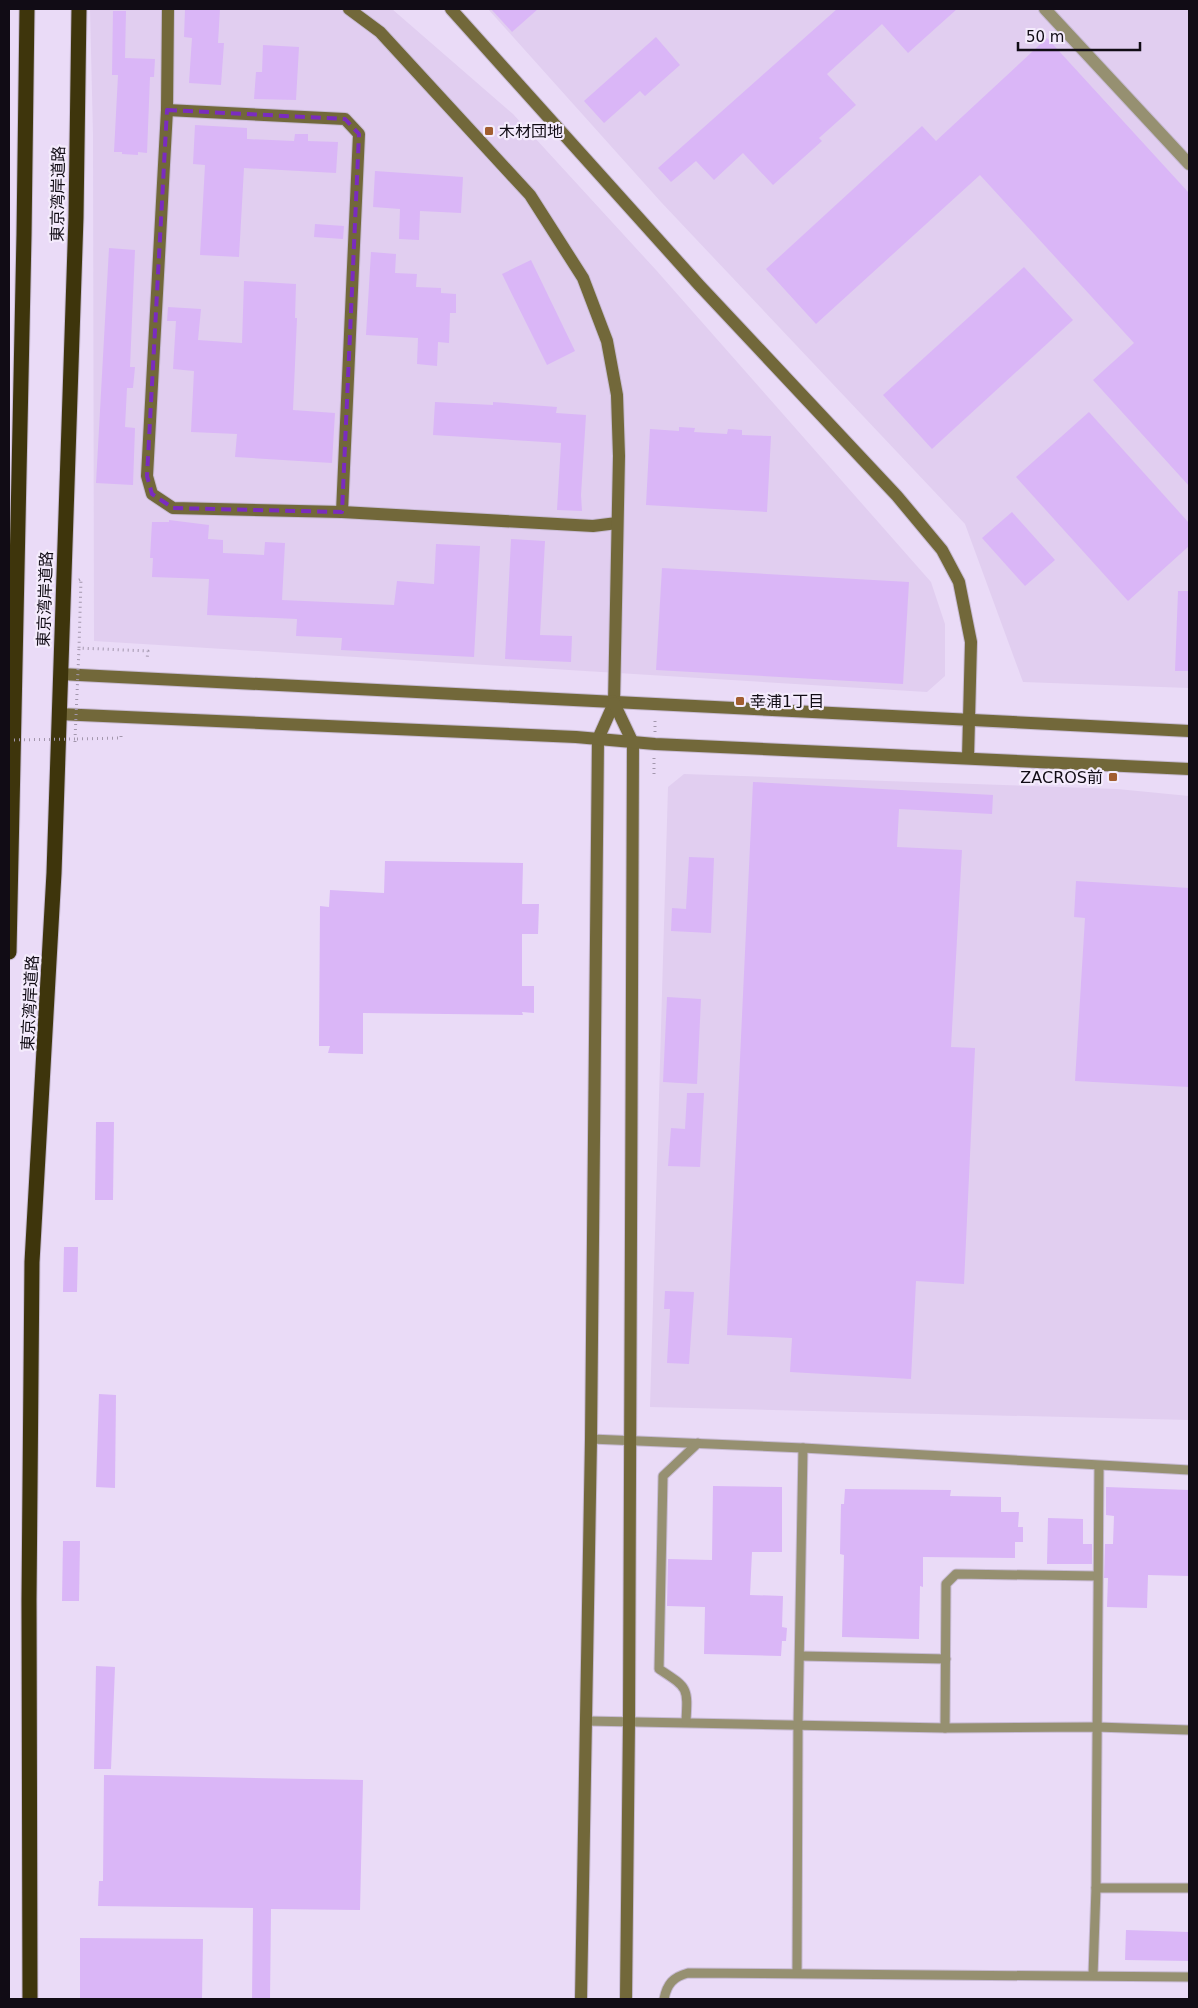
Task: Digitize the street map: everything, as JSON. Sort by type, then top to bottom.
[{"type":"highway","points":[[9,952],[27,9]]},
{"type":"highway","name":"東京湾岸道路","points":[[30,1999],[29,1600],[32,1271],[54,873],[76,217],[79,9]]},
{"type":"street","points":[[168,9],[167,110],[147,476],[152,494],[173,508],[342,512],[593,526],[617,523]]},
{"type":"street","points":[[349,9],[380,32],[530,195],[583,278],[607,341],[617,395],[619,456],[614,703],[598,739],[591,1439],[581,1999]]},
{"type":"street","points":[[451,9],[699,285],[897,496],[942,550],[959,582],[971,642],[968,758]]},
{"type":"street","points":[[1045,9],[1189,164]]},
{"type":"street","points":[[167,110],[345,119],[359,134],[342,512]]},
{"type":"street","points":[[60,674],[1189,731]]},
{"type":"street","points":[[614,703],[633,743],[630,1721],[626,1999]]},
{"type":"street","points":[[58,714],[1189,769]]},
{"type":"lane","points":[[591,1439],[803,1448],[1189,1470]]},
{"type":"lane","points":[[686,1722],[687,1695],[682,1684],[659,1669],[663,1476],[698,1443]]},
{"type":"lane","points":[[798,1973],[798,1725],[803,1448]]},
{"type":"lane","points":[[1093,1976],[1096,1888],[1099,1466]]},
{"type":"lane","points":[[945,1728],[946,1584],[956,1574],[1097,1576]]},
{"type":"lane","points":[[800,1656],[946,1659]]},
{"type":"lane","points":[[586,1721],[945,1728],[1096,1727],[1189,1730]]},
{"type":"lane","points":[[1096,1888],[1189,1888]]},
{"type":"lane","points":[[664,1999],[667,1986],[677,1976],[688,1973],[1189,1977]]},
{"type":"path","points":[[75,748],[81,579]]},
{"type":"path","points":[[79,648],[148,651],[147,659]]},
{"type":"path","points":[[70,744],[71,727]]},
{"type":"path","points":[[9,740],[121,737]]},
{"type":"highlighted area","points":[[167,110],[345,119],[359,134],[342,512],[173,508],[152,494],[147,476]]},
{"type":"shaded area","points":[[90,9],[392,9],[513,114],[656,270],[931,582],[945,624],[945,676],[927,692],[94,641],[93,135]]},
{"type":"shaded area","points":[[488,9],[1189,9],[1189,688],[1023,682],[965,524],[661,202]]},
{"type":"shaded area","points":[[684,774],[1117,789],[1189,796],[1189,1420],[650,1407],[668,787]]},
{"type":"building","points":[[185,9],[220,9],[218,43],[224,43],[221,85],[189,83],[192,38],[184,37]]},
{"type":"building","points":[[491,9],[538,9],[512,32]]},
{"type":"building","points":[[837,9],[957,9],[908,53],[882,24],[827,74],[856,105],[819,138],[822,141],[773,185],[743,153],[714,180],[696,161],[671,182],[658,168]]},
{"type":"building","points":[[113,11],[126,11],[125,58],[155,59],[154,77],[150,77],[147,153],[138,152],[138,155],[114,152],[118,75],[112,75]]},
{"type":"building","points":[[656,37],[680,65],[645,96],[640,91],[604,123],[584,101]]},
{"type":"building","points":[[1047,38],[1189,193],[1189,486],[1093,380],[1134,343],[980,175],[816,324],[766,269],[922,126],[936,141]]},
{"type":"building","points":[[263,45],[299,47],[296,100],[254,99],[256,72],[262,72]]},
{"type":"building","points":[[195,125],[247,128],[247,139],[294,141],[295,134],[308,134],[308,141],[338,142],[336,173],[244,168],[239,257],[200,255],[205,165],[193,164]]},
{"type":"building","points":[[375,171],[463,177],[461,213],[420,211],[419,240],[399,239],[400,209],[373,207]]},
{"type":"building","points":[[315,224],[344,226],[343,239],[314,237]]},
{"type":"building","points":[[109,248],[135,250],[130,367],[135,367],[133,388],[127,388],[125,427],[135,428],[133,485],[96,483]]},
{"type":"building","points":[[371,252],[396,254],[395,273],[417,274],[416,287],[441,288],[441,293],[456,294],[456,313],[450,313],[449,343],[438,342],[437,366],[417,364],[418,338],[366,335]]},
{"type":"building","points":[[531,260],[575,351],[547,365],[502,274]]},
{"type":"building","points":[[1024,267],[1073,320],[932,449],[883,395]]},
{"type":"building","points":[[244,281],[296,284],[295,318],[297,318],[293,410],[335,413],[332,463],[235,457],[237,434],[191,432],[194,371],[173,369],[176,321],[167,321],[168,307],[201,309],[198,340],[242,343]]},
{"type":"building","points":[[435,402],[493,405],[493,402],[557,407],[556,413],[586,415],[581,495],[582,511],[557,510],[561,443],[433,435]]},
{"type":"building","points":[[1089,412],[1189,523],[1189,546],[1128,601],[1016,477]]},
{"type":"building","points":[[679,427],[695,428],[694,432],[727,434],[728,429],[742,430],[742,435],[771,436],[767,512],[646,505],[650,429],[679,431]]},
{"type":"building","points":[[1012,512],[1055,560],[1025,586],[982,538]]},
{"type":"building","points":[[169,520],[209,525],[208,539],[223,540],[223,553],[264,555],[265,542],[285,543],[282,600],[394,605],[397,581],[434,584],[436,544],[480,546],[474,657],[341,650],[342,638],[296,636],[297,619],[207,615],[209,579],[152,577],[153,558],[150,558],[152,522],[169,522]]},
{"type":"building","points":[[511,539],[545,541],[540,635],[572,636],[571,662],[505,659]]},
{"type":"building","points":[[662,568],[909,582],[903,684],[656,670]]},
{"type":"building","points":[[1178,591],[1189,591],[1189,671],[1175,671]]},
{"type":"building","points":[[753,782],[993,795],[992,814],[899,809],[897,847],[962,850],[951,1047],[975,1048],[964,1284],[916,1281],[911,1379],[790,1372],[792,1338],[727,1335]]},
{"type":"building","points":[[689,857],[714,858],[711,933],[671,931],[672,908],[686,909]]},
{"type":"building","points":[[385,861],[523,863],[522,904],[539,904],[538,934],[522,934],[522,986],[534,986],[534,1013],[522,1012],[523,1015],[363,1013],[363,1054],[328,1053],[330,1046],[319,1046],[320,906],[329,907],[330,890],[384,893]]},
{"type":"building","points":[[1076,881],[1189,888],[1189,1087],[1075,1081],[1085,918],[1074,917]]},
{"type":"building","points":[[667,997],[701,999],[697,1084],[663,1082]]},
{"type":"building","points":[[687,1093],[704,1093],[700,1167],[668,1166],[671,1128],[685,1129]]},
{"type":"building","points":[[96,1122],[114,1122],[113,1200],[95,1200]]},
{"type":"building","points":[[64,1247],[78,1247],[77,1292],[63,1292]]},
{"type":"building","points":[[665,1291],[694,1292],[689,1364],[667,1363],[670,1309],[664,1309]]},
{"type":"building","points":[[99,1394],[116,1395],[115,1488],[96,1487]]},
{"type":"building","points":[[713,1486],[782,1487],[782,1552],[752,1552],[750,1595],[783,1596],[782,1627],[787,1628],[786,1641],[782,1641],[781,1656],[704,1654],[705,1607],[667,1606],[668,1559],[712,1560]]},
{"type":"building","points":[[1106,1487],[1189,1490],[1189,1576],[1148,1575],[1147,1608],[1107,1607],[1108,1578],[1104,1578],[1105,1544],[1113,1544],[1114,1516],[1106,1515]]},
{"type":"building","points":[[845,1489],[951,1490],[950,1496],[1001,1497],[1001,1512],[1019,1512],[1018,1527],[1023,1527],[1023,1542],[1015,1542],[1015,1558],[923,1557],[923,1587],[920,1586],[919,1639],[842,1637],[844,1555],[840,1554],[841,1504],[844,1504]]},
{"type":"building","points":[[1048,1518],[1083,1519],[1083,1544],[1092,1544],[1092,1564],[1047,1564]]},
{"type":"building","points":[[63,1541],[80,1541],[79,1601],[62,1601]]},
{"type":"building","points":[[96,1666],[115,1667],[111,1769],[94,1769]]},
{"type":"building","points":[[104,1775],[363,1780],[360,1910],[271,1909],[270,1999],[252,1999],[253,1908],[98,1906],[99,1881],[103,1881]]},
{"type":"building","points":[[1126,1930],[1189,1932],[1189,1961],[1125,1960]]},
{"type":"building","points":[[80,1938],[203,1939],[202,1999],[80,1999]]},
{"type":"place","name":"木材団地","points":[[489,131]]},
{"type":"place","name":"幸浦1丁目","points":[[740,701]]},
{"type":"place","name":"ZACROS前","points":[[1113,777]]}]
